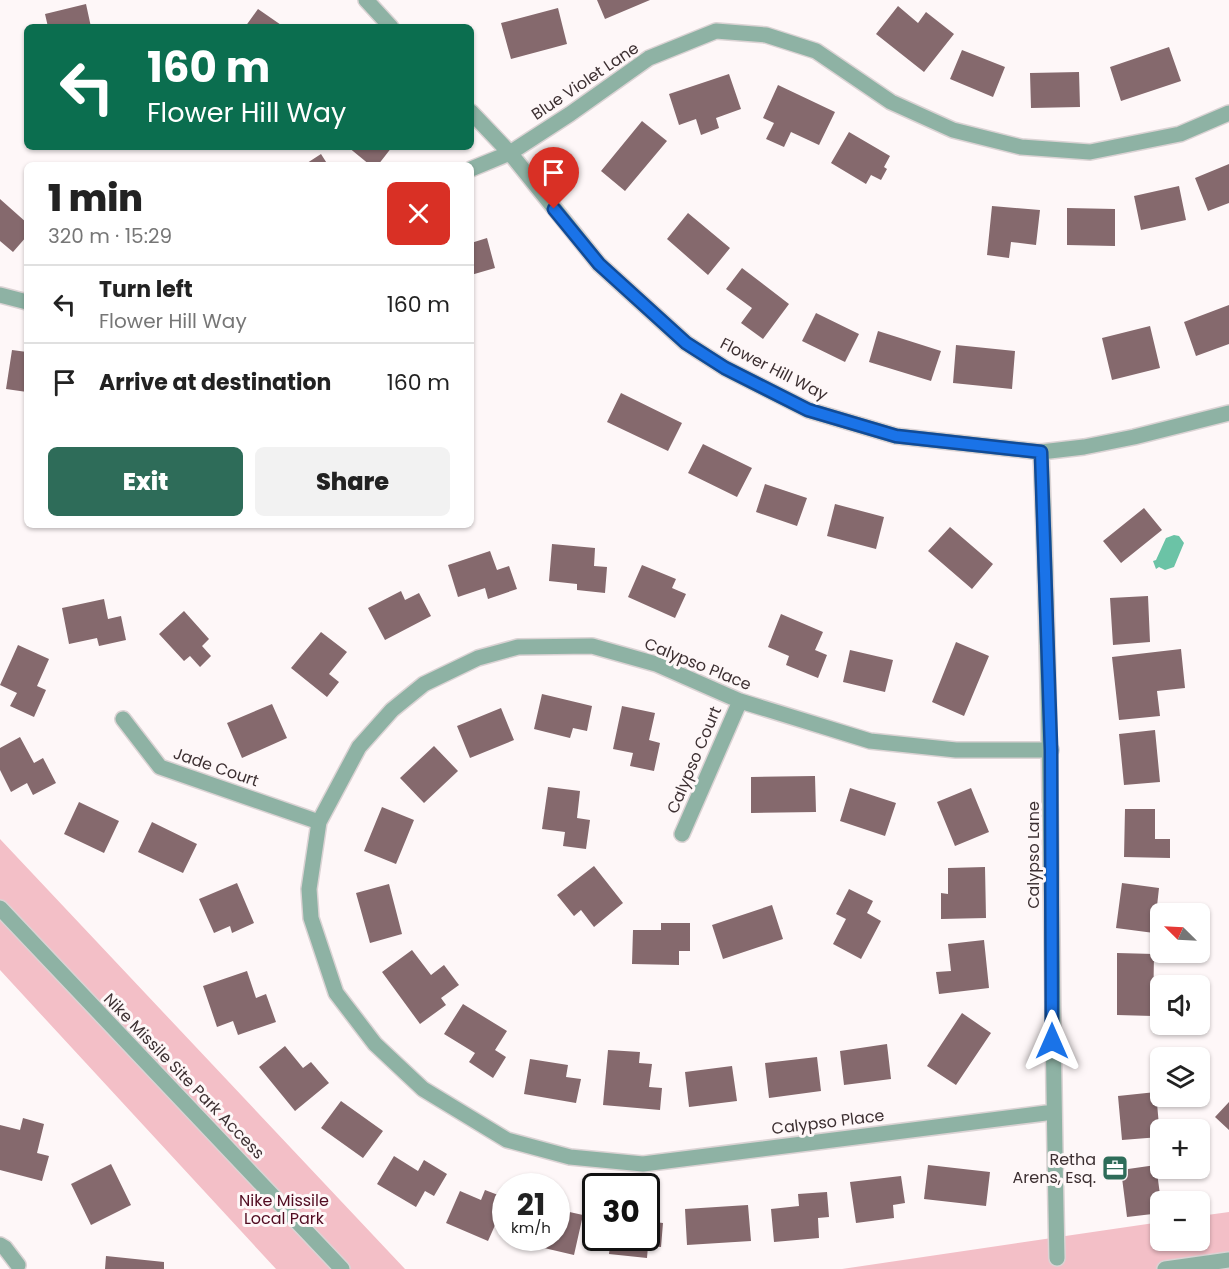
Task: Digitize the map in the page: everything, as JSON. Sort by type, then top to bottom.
[{"type":"street","points":[[366,0],[388,24]]},
{"type":"street","name":"Blue Violet Lane","points":[[474,168],[510,153],[649,58],[716,31],[766,35],[816,51],[891,102],[953,130],[1022,147],[1090,152],[1180,134],[1229,113]]},
{"type":"street","name":"Flower Hill Way","points":[[474,115],[510,153],[599,264],[686,343],[725,368],[808,410],[896,436],[1041,452],[1084,447],[1134,437],[1229,413]]},
{"type":"street","points":[[0,294],[24,301]]},
{"type":"street","name":"Calypso Lane","points":[[1041,452],[1051,750],[1054,1112],[1058,1258]]},
{"type":"street","name":"Calypso Place","points":[[1051,750],[956,750],[870,741],[740,701],[656,664],[592,646],[518,647],[478,658],[424,684],[392,710],[358,747],[319,822],[309,889],[311,918],[336,993],[375,1044],[423,1089],[507,1140],[570,1157],[644,1164],[1054,1112]]},
{"type":"street","name":"Calypso Court","points":[[682,834],[740,701]]},
{"type":"street","name":"Jade Court","points":[[123,719],[160,767],[319,822]]},
{"type":"street","name":"Nike Missile Site Park Access","points":[[0,908],[342,1269]]},
{"type":"street","points":[[0,1245],[18,1264]]},
{"type":"street","points":[[1165,1269],[1229,1260]]},
{"type":"green space","name":"Nike Missile Local Park","points":[[0,839],[405,1269],[276,1269],[0,970]]},
{"type":"green space","points":[[1229,1212],[1229,1269],[842,1269],[1150,1224],[1150,1251],[1210,1251],[1210,1215]]},
{"type":"shaded area","points":[[1179,536],[1184,543],[1174,567],[1165,570],[1159,567],[1156,569],[1153,561],[1156,560],[1166,538]]},
{"type":"building","points":[[597,0],[650,0],[605,19]]},
{"type":"building","points":[[86,4],[90,24],[47,24],[45,14]]},
{"type":"building","points":[[898,6],[918,23],[926,12],[954,34],[924,72],[876,34]]},
{"type":"building","points":[[558,8],[567,44],[511,59],[501,23]]},
{"type":"building","points":[[258,9],[280,24],[247,24]]},
{"type":"building","points":[[1169,47],[1181,81],[1121,101],[1110,67]]},
{"type":"building","points":[[962,50],[1005,67],[993,97],[950,79]]},
{"type":"building","points":[[1079,72],[1080,107],[1031,108],[1030,73]]},
{"type":"building","points":[[729,74],[741,109],[716,118],[719,128],[701,135],[696,119],[679,125],[669,94]]},
{"type":"building","points":[[778,85],[835,112],[819,145],[791,132],[784,147],[766,139],[774,123],[763,118]]},
{"type":"building","points":[[642,121],[667,141],[625,191],[601,171]]},
{"type":"building","points":[[849,132],[890,156],[881,180],[871,175],[866,184],[831,163]]},
{"type":"building","points":[[352,150],[390,150],[380,162],[366,162]]},
{"type":"building","points":[[321,154],[326,162],[309,162]]},
{"type":"building","points":[[1229,164],[1229,203],[1208,211],[1195,178]]},
{"type":"building","points":[[1179,186],[1186,220],[1141,230],[1134,196]]},
{"type":"building","points":[[0,199],[24,220],[24,239],[13,252],[0,241]]},
{"type":"building","points":[[992,206],[1040,210],[1036,245],[1011,242],[1009,258],[987,255]]},
{"type":"building","points":[[1067,208],[1115,209],[1115,246],[1067,245]]},
{"type":"building","points":[[688,213],[730,248],[708,275],[667,239]]},
{"type":"building","points":[[487,238],[495,268],[474,274],[474,242]]},
{"type":"building","points":[[742,268],[789,304],[763,339],[741,323],[752,308],[726,289]]},
{"type":"building","points":[[1229,305],[1229,344],[1196,356],[1184,322]]},
{"type":"building","points":[[816,313],[859,334],[845,362],[802,341]]},
{"type":"building","points":[[1150,326],[1160,368],[1112,380],[1102,338]]},
{"type":"building","points":[[878,331],[941,351],[931,381],[869,362]]},
{"type":"building","points":[[956,345],[1015,351],[1012,389],[953,383]]},
{"type":"building","points":[[12,350],[24,352],[24,392],[6,389]]},
{"type":"building","points":[[621,393],[682,423],[668,451],[607,422]]},
{"type":"building","points":[[703,444],[752,468],[737,497],[688,473]]},
{"type":"building","points":[[765,484],[807,498],[797,526],[756,512]]},
{"type":"building","points":[[835,504],[884,517],[876,549],[827,536]]},
{"type":"building","points":[[1144,508],[1162,530],[1121,563],[1103,541]]},
{"type":"building","points":[[950,527],[993,564],[972,589],[928,551]]},
{"type":"building","points":[[552,544],[595,548],[594,566],[607,567],[605,593],[577,590],[577,584],[549,581]]},
{"type":"building","points":[[490,551],[497,570],[509,566],[517,589],[488,599],[485,588],[458,597],[448,565]]},
{"type":"building","points":[[642,565],[676,579],[672,588],[686,594],[675,618],[628,597]]},
{"type":"building","points":[[401,591],[405,600],[419,593],[431,616],[385,640],[368,608]]},
{"type":"building","points":[[1148,596],[1150,642],[1113,645],[1110,598]]},
{"type":"building","points":[[104,599],[108,619],[121,616],[126,640],[99,646],[97,638],[69,644],[62,608]]},
{"type":"building","points":[[184,611],[209,639],[202,646],[211,656],[200,667],[190,656],[184,661],[159,634]]},
{"type":"building","points":[[781,614],[823,632],[815,650],[827,655],[818,678],[786,665],[789,656],[768,647]]},
{"type":"building","points":[[321,632],[347,652],[329,674],[339,682],[327,697],[291,668]]},
{"type":"building","points":[[956,642],[989,656],[964,716],[932,702]]},
{"type":"building","points":[[18,645],[49,659],[37,686],[46,690],[34,717],[10,706],[17,693],[0,685]]},
{"type":"building","points":[[1181,649],[1185,688],[1157,691],[1160,716],[1119,720],[1112,657]]},
{"type":"building","points":[[850,650],[893,660],[885,692],[843,682]]},
{"type":"building","points":[[542,694],[592,706],[587,731],[573,728],[570,738],[534,729]]},
{"type":"building","points":[[272,704],[287,738],[242,758],[227,723]]},
{"type":"building","points":[[622,706],[655,713],[649,740],[660,743],[654,771],[630,766],[633,753],[613,749]]},
{"type":"building","points":[[501,708],[514,740],[470,758],[457,726]]},
{"type":"building","points":[[1155,730],[1160,782],[1124,785],[1119,734]]},
{"type":"building","points":[[20,737],[34,763],[43,758],[56,783],[33,795],[27,783],[11,792],[0,770],[0,748]]},
{"type":"building","points":[[434,746],[458,771],[424,803],[400,778]]},
{"type":"building","points":[[815,776],[816,812],[751,813],[751,777]]},
{"type":"building","points":[[548,787],[580,791],[577,818],[590,820],[586,849],[563,846],[565,832],[542,829]]},
{"type":"building","points":[[850,788],[896,803],[885,836],[840,821]]},
{"type":"building","points":[[971,788],[989,832],[955,846],[937,802]]},
{"type":"building","points":[[79,802],[119,821],[104,853],[64,834]]},
{"type":"building","points":[[382,807],[414,820],[396,864],[364,851]]},
{"type":"building","points":[[1125,809],[1155,809],[1155,839],[1170,839],[1170,858],[1124,857]]},
{"type":"building","points":[[152,822],[197,844],[183,873],[138,852]]},
{"type":"building","points":[[594,866],[623,903],[594,927],[581,910],[574,916],[557,895]]},
{"type":"building","points":[[985,867],[986,918],[941,919],[941,893],[948,894],[948,868]]},
{"type":"building","points":[[237,883],[254,923],[232,933],[230,926],[214,933],[199,899]]},
{"type":"building","points":[[1122,883],[1159,888],[1157,903],[1150,903],[1150,932],[1116,928]]},
{"type":"building","points":[[389,884],[402,934],[370,943],[356,893]]},
{"type":"building","points":[[849,889],[873,901],[867,913],[881,921],[861,959],[833,944],[846,919],[836,914]]},
{"type":"building","points":[[772,905],[783,939],[723,959],[712,925]]},
{"type":"building","points":[[661,923],[690,923],[690,951],[679,951],[679,965],[632,964],[633,930],[661,930]]},
{"type":"building","points":[[984,940],[989,988],[939,994],[936,972],[951,971],[948,944]]},
{"type":"building","points":[[412,950],[431,975],[444,965],[459,985],[441,998],[446,1005],[420,1024],[382,972]]},
{"type":"building","points":[[1117,953],[1150,954],[1150,963],[1154,963],[1154,975],[1150,975],[1150,1016],[1117,1015]]},
{"type":"building","points":[[247,971],[256,998],[266,994],[276,1022],[238,1035],[233,1021],[217,1027],[203,986]]},
{"type":"building","points":[[463,1004],[507,1031],[495,1050],[506,1057],[493,1078],[469,1062],[475,1053],[444,1034]]},
{"type":"building","points":[[962,1013],[991,1033],[956,1085],[927,1066]]},
{"type":"building","points":[[887,1044],[891,1079],[844,1085],[840,1051]]},
{"type":"building","points":[[285,1046],[303,1068],[311,1062],[329,1083],[295,1111],[259,1067]]},
{"type":"building","points":[[608,1050],[640,1052],[639,1063],[652,1064],[649,1087],[662,1088],[660,1110],[603,1105]]},
{"type":"building","points":[[817,1057],[821,1091],[769,1098],[765,1063]]},
{"type":"building","points":[[530,1059],[568,1065],[566,1077],[581,1079],[576,1103],[524,1094]]},
{"type":"building","points":[[732,1066],[737,1101],[689,1107],[685,1072]]},
{"type":"building","points":[[1150,1093],[1150,1107],[1157,1107],[1158,1119],[1150,1119],[1150,1138],[1122,1140],[1118,1096]]},
{"type":"building","points":[[341,1101],[383,1131],[363,1158],[321,1128]]},
{"type":"building","points":[[1229,1102],[1229,1130],[1215,1117]]},
{"type":"building","points":[[23,1118],[44,1124],[37,1153],[49,1156],[42,1181],[0,1170],[0,1125],[20,1130]]},
{"type":"building","points":[[394,1156],[418,1171],[424,1160],[447,1174],[434,1196],[425,1191],[416,1207],[377,1184]]},
{"type":"building","points":[[111,1164],[131,1205],[91,1225],[71,1184]]},
{"type":"building","points":[[928,1165],[990,1172],[986,1206],[924,1199]]},
{"type":"building","points":[[1150,1166],[1150,1179],[1158,1179],[1160,1191],[1150,1191],[1150,1214],[1127,1217],[1121,1170]]},
{"type":"building","points":[[901,1176],[905,1203],[893,1205],[894,1218],[856,1223],[850,1182]]},
{"type":"building","points":[[485,1190],[492,1193],[492,1232],[488,1241],[446,1223],[460,1191],[481,1200]]},
{"type":"building","points":[[827,1192],[829,1217],[818,1218],[819,1238],[774,1242],[771,1209],[799,1206],[798,1194]]},
{"type":"building","points":[[748,1205],[751,1241],[687,1245],[685,1209]]},
{"type":"building","points":[[570,1212],[582,1215],[574,1255],[557,1251],[570,1251]]},
{"type":"building","points":[[660,1223],[663,1223],[660,1247]]},
{"type":"building","points":[[609,1251],[648,1251],[647,1258],[609,1254]]},
{"type":"building","points":[[106,1256],[164,1262],[164,1269],[105,1269]]},
{"type":"place","name":"Retha Arens, Esq.","points":[[1115,1168]]},
{"type":"route","points":[[554,209],[599,264],[686,343],[725,368],[808,410],[896,436],[1041,452],[1051,750],[1052,1041]]}]
